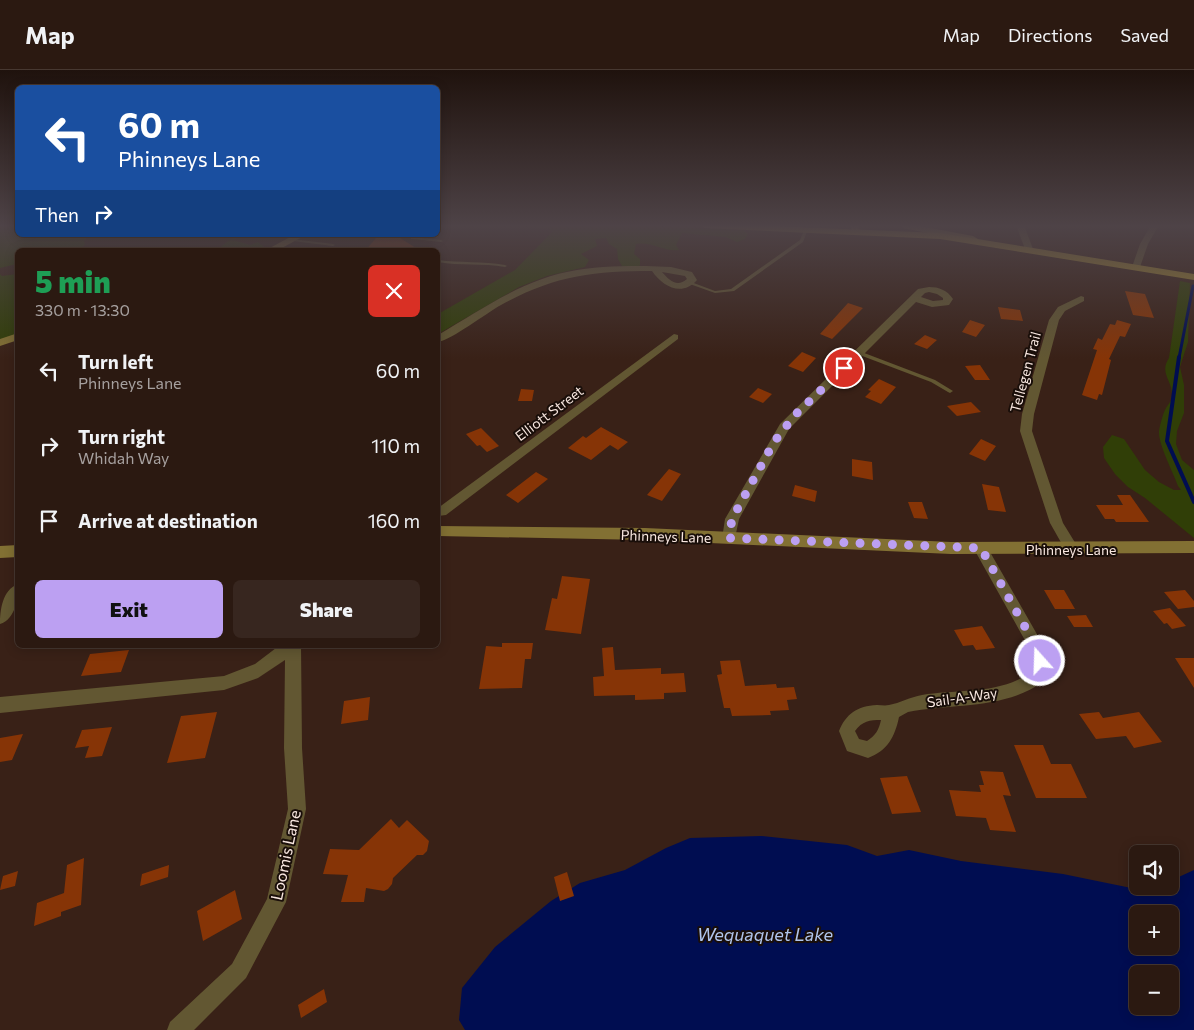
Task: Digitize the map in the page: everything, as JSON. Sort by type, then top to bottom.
[{"type":"main road","points":[[1152,270],[1194,277]]},
{"type":"main road","points":[[0,343],[15,337]]},
{"type":"main road","name":"Phinneys Lane","points":[[440,531],[562,532],[981,548],[1194,547]]},
{"type":"main road","points":[[0,552],[15,551]]},
{"type":"street","points":[[440,338],[523,288],[548,278],[593,270],[656,270],[685,271],[692,276],[689,283],[680,285],[668,283],[662,279],[656,270]]},
{"type":"street","points":[[729,538],[732,519],[784,427],[914,298]]},
{"type":"street","name":"Tellegen Trail","points":[[1072,549],[1057,523],[1038,471],[1028,440],[1027,422],[1054,320],[1061,309],[1081,298]]},
{"type":"street","name":"Elliott Street","points":[[440,507],[674,337]]},
{"type":"street","name":"Sail-A-Way","points":[[891,713],[909,705],[1026,686],[1038,676],[1040,661],[1034,643],[981,548]]},
{"type":"street","points":[[0,618],[15,595]]},
{"type":"street","points":[[0,705],[224,683],[244,677],[270,665],[289,648]]},
{"type":"street","name":"Loomis Lane","points":[[186,1026],[239,971],[276,902],[297,809],[293,748],[292,648]]},
{"type":"lane","points":[[689,283],[715,292],[732,290],[761,270]]},
{"type":"lane","points":[[859,353],[933,381],[950,391]]},
{"type":"green space","points":[[515,270],[573,270],[547,276],[519,287],[440,333],[440,313]]},
{"type":"green space","points":[[0,274],[2,276],[15,274],[15,335],[0,341]]},
{"type":"green space","points":[[1180,281],[1190,283],[1188,342],[1180,367],[1184,385],[1184,413],[1177,431],[1176,444],[1182,460],[1194,470],[1194,538],[1145,498],[1128,487],[1115,474],[1104,458],[1103,447],[1112,435],[1124,439],[1145,470],[1159,482],[1174,490],[1181,490],[1159,437],[1161,422],[1172,396],[1165,368],[1169,358]]},
{"type":"water","name":"Wequaquet Lake","points":[[761,836],[847,845],[877,856],[909,850],[961,861],[1063,874],[1129,888],[1129,895],[1179,895],[1179,877],[1194,870],[1194,1030],[465,1030],[459,1020],[462,988],[495,947],[551,901],[580,883],[625,870],[666,848],[690,838]]},
{"type":"building","points":[[1125,291],[1145,294],[1154,318],[1133,315]]},
{"type":"building","points":[[848,303],[863,308],[832,339],[820,334]]},
{"type":"building","points":[[998,307],[1020,310],[1023,321],[1001,319]]},
{"type":"building","points":[[970,320],[985,325],[976,337],[962,332]]},
{"type":"building","points":[[1117,320],[1131,324],[1125,337],[1120,336],[1109,359],[1111,360],[1102,395],[1099,394],[1097,400],[1082,395],[1097,350],[1093,349],[1098,338],[1102,340],[1110,324],[1115,325]]},
{"type":"building","points":[[925,335],[937,340],[927,349],[914,344]]},
{"type":"building","points":[[802,352],[816,358],[803,372],[788,366]]},
{"type":"building","points":[[980,365],[990,380],[975,380],[965,366]]},
{"type":"building","points":[[879,379],[896,387],[881,404],[865,397],[871,391],[868,390]]},
{"type":"building","points":[[758,388],[772,394],[763,403],[749,397]]},
{"type":"building","points":[[521,389],[534,390],[532,401],[518,401]]},
{"type":"building","points":[[971,402],[981,412],[957,416],[947,406]]},
{"type":"building","points":[[601,427],[628,442],[618,450],[610,445],[591,460],[568,448],[583,436],[586,438]]},
{"type":"building","points":[[481,428],[499,446],[487,452],[480,445],[477,446],[466,434]]},
{"type":"building","points":[[981,439],[996,446],[985,461],[969,454]]},
{"type":"building","points":[[852,459],[872,462],[873,480],[852,476]]},
{"type":"building","points":[[669,469],[681,474],[662,501],[647,495]]},
{"type":"building","points":[[536,472],[548,479],[518,503],[506,495]]},
{"type":"building","points":[[982,484],[999,487],[1006,512],[988,510]]},
{"type":"building","points":[[795,485],[817,491],[815,502],[792,496]]},
{"type":"building","points":[[1117,495],[1130,495],[1149,522],[1116,522],[1114,519],[1105,519],[1096,505],[1123,505]]},
{"type":"building","points":[[908,502],[922,502],[928,519],[914,518]]},
{"type":"building","points":[[562,576],[590,579],[581,634],[545,630],[552,598],[557,599]]},
{"type":"building","points":[[1044,590],[1064,590],[1075,609],[1055,609]]},
{"type":"building","points":[[1185,590],[1194,601],[1194,607],[1178,609],[1164,592]]},
{"type":"building","points":[[1170,608],[1186,626],[1172,629],[1167,623],[1164,624],[1153,611]]},
{"type":"building","points":[[1086,615],[1093,627],[1074,627],[1067,616]]},
{"type":"building","points":[[982,626],[995,648],[976,650],[973,645],[963,646],[954,630]]},
{"type":"building","points":[[502,643],[533,643],[531,659],[525,659],[522,688],[479,689],[486,646],[502,647]]},
{"type":"building","points":[[613,647],[615,670],[661,668],[661,674],[684,673],[686,692],[664,693],[664,699],[635,700],[635,695],[594,696],[593,677],[604,676],[602,648]]},
{"type":"building","points":[[129,650],[121,672],[81,676],[90,654]]},
{"type":"building","points":[[1175,658],[1194,658],[1194,688]]},
{"type":"building","points":[[740,660],[745,686],[776,684],[777,688],[794,687],[797,699],[787,700],[789,710],[770,711],[771,715],[732,716],[730,708],[724,708],[717,675],[722,674],[720,661]]},
{"type":"building","points":[[370,697],[368,720],[341,724],[344,701]]},
{"type":"building","points":[[217,712],[205,758],[167,763],[181,716]]},
{"type":"building","points":[[1099,712],[1103,718],[1139,712],[1162,742],[1134,748],[1126,736],[1096,739],[1079,714]]},
{"type":"building","points":[[112,727],[102,756],[85,758],[89,746],[75,748],[82,730]]},
{"type":"building","points":[[23,734],[12,760],[0,762],[0,738]]},
{"type":"building","points":[[1014,745],[1043,745],[1051,764],[1071,764],[1087,798],[1036,798]]},
{"type":"building","points":[[980,771],[1003,772],[1011,796],[1003,795],[1016,832],[990,830],[986,818],[956,816],[949,790],[981,792],[979,785],[984,785]]},
{"type":"building","points":[[907,776],[921,812],[892,814],[880,778]]},
{"type":"building","points":[[391,819],[399,828],[407,820],[429,841],[427,851],[423,855],[417,855],[393,878],[392,884],[388,889],[384,891],[366,888],[364,902],[341,902],[348,875],[323,874],[330,849],[359,850]]},
{"type":"building","points":[[84,858],[81,905],[61,912],[61,916],[34,926],[37,903],[64,893],[67,865]]},
{"type":"building","points":[[169,865],[168,877],[140,886],[142,874]]},
{"type":"building","points":[[18,871],[15,886],[0,890],[3,876]]},
{"type":"building","points":[[567,872],[574,896],[560,901],[554,877]]},
{"type":"building","points":[[235,890],[242,919],[203,941],[197,911]]},
{"type":"building","points":[[324,989],[327,1002],[301,1018],[298,1005]]},
{"type":"waterway","points":[[1179,358],[1193,286]]},
{"type":"waterway","points":[[1179,357],[1167,441],[1194,502]]},
{"type":"route","points":[[844,368],[784,427],[730,523],[729,538],[981,548],[1018,612],[1034,643],[1040,661]]}]
